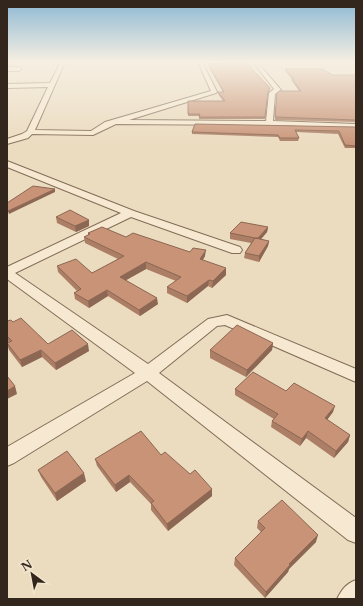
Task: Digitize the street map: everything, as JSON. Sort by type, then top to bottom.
[{"type":"street","points":[[7,142],[25,136],[30,132],[50,90]]},
{"type":"street","points":[[30,132],[93,133],[108,124],[214,92],[213,90]]},
{"type":"street","points":[[269,123],[272,94],[278,90]]},
{"type":"street","points":[[117,122],[269,123],[356,126]]},
{"type":"street","points":[[7,164],[130,214],[236,250]]},
{"type":"street","points":[[130,214],[7,272],[148,373],[356,532]]},
{"type":"street","points":[[7,457],[148,373],[214,322],[227,320],[356,376]]},
{"type":"street","points":[[350,599],[356,592]]},
{"type":"building","points":[[223,90],[268,90],[265,117],[199,117],[200,114],[188,114],[188,101],[225,101],[218,92],[224,92]]},
{"type":"building","points":[[356,90],[356,120],[275,117],[277,93],[279,91]]},
{"type":"building","points":[[195,124],[356,127],[356,146],[345,145],[339,131],[295,130],[299,138],[280,138],[278,135],[192,132]]},
{"type":"building","points":[[33,186],[55,189],[8,211],[7,210],[7,203]]},
{"type":"building","points":[[70,210],[89,220],[75,226],[56,217]]},
{"type":"building","points":[[241,222],[268,227],[258,238],[230,233]]},
{"type":"building","points":[[102,227],[126,237],[133,233],[190,252],[193,248],[206,250],[200,259],[226,268],[213,281],[209,280],[187,296],[167,287],[181,277],[146,262],[120,277],[157,298],[139,310],[107,290],[88,301],[74,293],[81,289],[57,266],[76,259],[92,273],[124,256],[84,237],[90,234],[88,233]]},
{"type":"building","points":[[255,238],[269,241],[259,256],[245,253]]},
{"type":"building","points":[[21,318],[48,344],[72,330],[88,344],[55,363],[41,350],[20,360],[7,343],[12,341],[7,336],[7,321],[11,320],[13,322]]},
{"type":"building","points":[[237,325],[273,343],[247,370],[210,350]]},
{"type":"building","points":[[253,372],[286,391],[294,383],[335,406],[325,418],[350,435],[336,451],[308,431],[302,439],[272,421],[278,414],[235,389]]},
{"type":"building","points":[[7,376],[15,386],[7,391]]},
{"type":"building","points":[[141,431],[161,455],[165,452],[190,474],[195,470],[212,489],[167,524],[151,503],[154,501],[129,475],[115,485],[95,459]]},
{"type":"building","points":[[67,451],[84,473],[55,493],[38,470]]},
{"type":"building","points":[[282,500],[318,535],[289,564],[290,565],[266,592],[235,558],[265,528],[258,521]]}]
